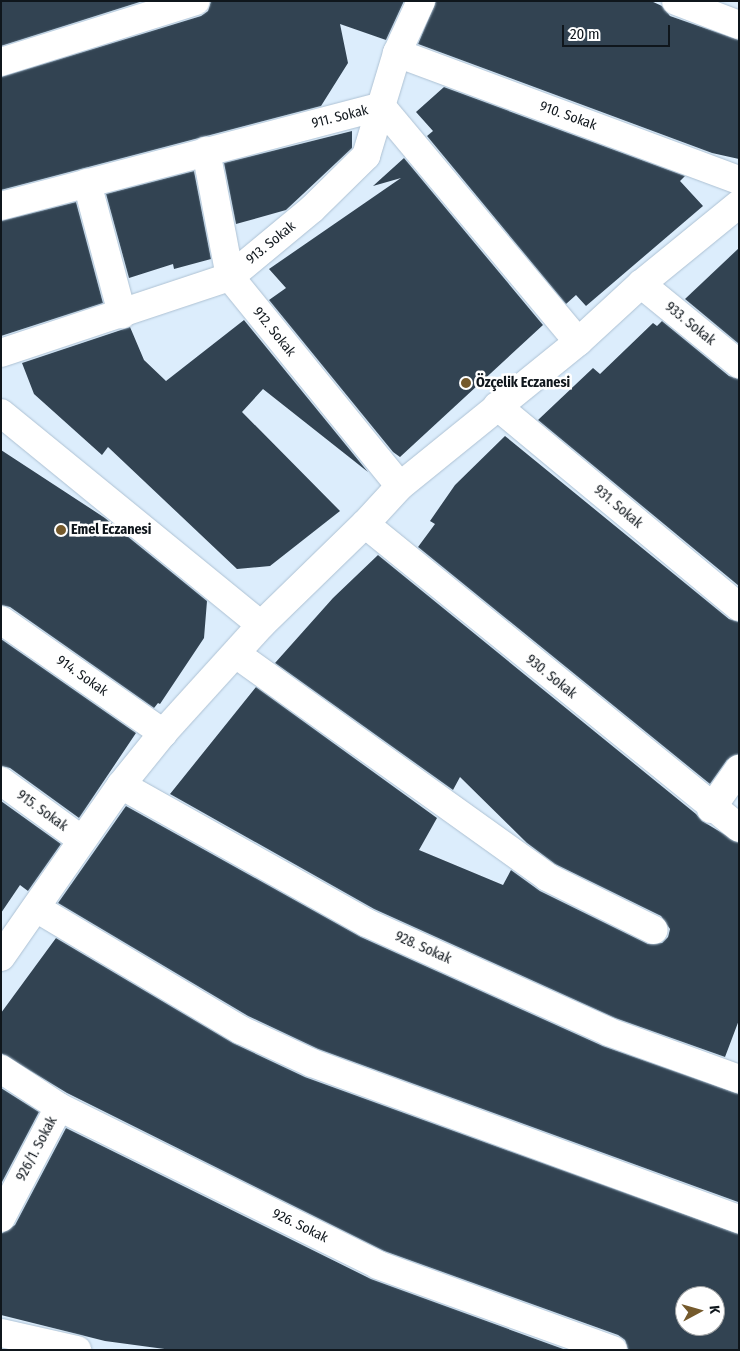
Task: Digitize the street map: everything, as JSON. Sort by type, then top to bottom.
[{"type":"street","points":[[1,62],[196,1]]},
{"type":"street","name":"913. Sokak","points":[[1,353],[230,277],[312,209],[366,156],[397,53],[421,1]]},
{"type":"street","points":[[676,1],[739,25]]},
{"type":"street","name":"910. Sokak","points":[[397,53],[739,180]]},
{"type":"street","name":"911. Sokak","points":[[1,206],[381,106],[578,342]]},
{"type":"street","name":"912. Sokak","points":[[206,151],[230,277],[400,486]]},
{"type":"street","points":[[87,183],[122,314]]},
{"type":"street","points":[[1,957],[121,785],[163,733],[261,625],[365,524],[400,486],[578,342],[641,284],[739,204]]},
{"type":"street","name":"933. Sokak","points":[[641,284],[739,364]]},
{"type":"street","name":"931. Sokak","points":[[497,406],[739,607]]},
{"type":"street","points":[[1,413],[261,625]]},
{"type":"street","name":"930. Sokak","points":[[365,524],[711,808],[739,828]]},
{"type":"street","name":"914. Sokak","points":[[1,620],[163,733]]},
{"type":"street","points":[[236,654],[547,877],[654,930]]},
{"type":"street","points":[[711,808],[739,768]]},
{"type":"street","name":"915. Sokak","points":[[1,781],[82,840]]},
{"type":"street","name":"928. Sokak","points":[[121,785],[367,923],[609,1032],[736,1070]]},
{"type":"street","points":[[36,908],[241,1030],[312,1063],[739,1219]]},
{"type":"street","name":"926. Sokak","points":[[1,1069],[59,1107],[378,1265],[613,1350]]},
{"type":"street","name":"926/1. Sokak","points":[[1,1218],[59,1107]]},
{"type":"street","points":[[1,1333],[77,1350]]},
{"type":"building","points":[[1,1],[143,1],[1,46]]},
{"type":"building","points":[[211,1],[404,1],[386,40],[340,24],[348,63],[321,106],[1,190],[1,77],[201,16],[208,11]]},
{"type":"building","points":[[436,1],[651,1],[662,6],[670,16],[739,40],[739,159],[712,153],[418,44]]},
{"type":"building","points":[[444,87],[685,176],[680,181],[703,206],[586,306],[576,295],[566,304],[427,136],[433,131],[416,112]]},
{"type":"building","points":[[352,131],[352,148],[286,210],[236,224],[224,163]]},
{"type":"building","points":[[404,158],[543,325],[400,457],[393,452],[269,300],[286,288],[269,269],[401,178],[373,186]]},
{"type":"building","points":[[194,171],[211,259],[174,269],[173,264],[129,278],[106,194]]},
{"type":"building","points":[[76,202],[103,303],[1,336],[1,221]]},
{"type":"building","points":[[739,248],[739,344],[685,299]]},
{"type":"building","points":[[244,320],[368,472],[263,389],[242,412],[340,511],[270,566],[237,569],[108,447],[102,455],[34,394],[22,363],[130,327],[144,360],[166,381]]},
{"type":"building","points":[[662,321],[729,376],[739,379],[739,586],[538,420],[593,368],[600,374],[653,323],[657,326]]},
{"type":"building","points":[[505,436],[729,619],[739,622],[739,754],[727,760],[710,784],[418,547],[435,524],[430,521],[455,485]]},
{"type":"building","points":[[1,450],[105,518],[207,601],[204,638],[160,704],[158,703],[154,708],[10,607],[1,605]]},
{"type":"building","points":[[378,555],[696,814],[702,821],[739,843],[739,1020],[725,1057],[615,1018],[374,909],[170,794],[256,687],[437,818],[419,850],[503,885],[511,870],[540,891],[648,944],[662,943],[668,937],[670,929],[661,916],[555,864],[527,843],[460,777],[453,790],[275,663],[333,598]]},
{"type":"building","points":[[1,639],[136,733],[79,818],[10,768],[1,766]]},
{"type":"building","points":[[1,801],[61,844],[28,891],[20,885],[1,913]]},
{"type":"building","points":[[126,806],[361,937],[603,1046],[739,1094],[738,1202],[318,1049],[248,1016],[58,903]]},
{"type":"building","points":[[56,938],[233,1043],[305,1077],[739,1234],[739,1350],[628,1350],[625,1340],[618,1335],[384,1251],[67,1093],[1,1053],[1,1013]]},
{"type":"building","points":[[1,1088],[39,1112],[1,1184]]},
{"type":"building","points":[[66,1128],[371,1279],[566,1350],[172,1350],[105,1341],[1,1315],[1,1234],[15,1225]]},
{"type":"place","name":"Özçelik Eczanesi","points":[[466,383]]},
{"type":"place","name":"Emel Eczanesi","points":[[61,530]]}]
